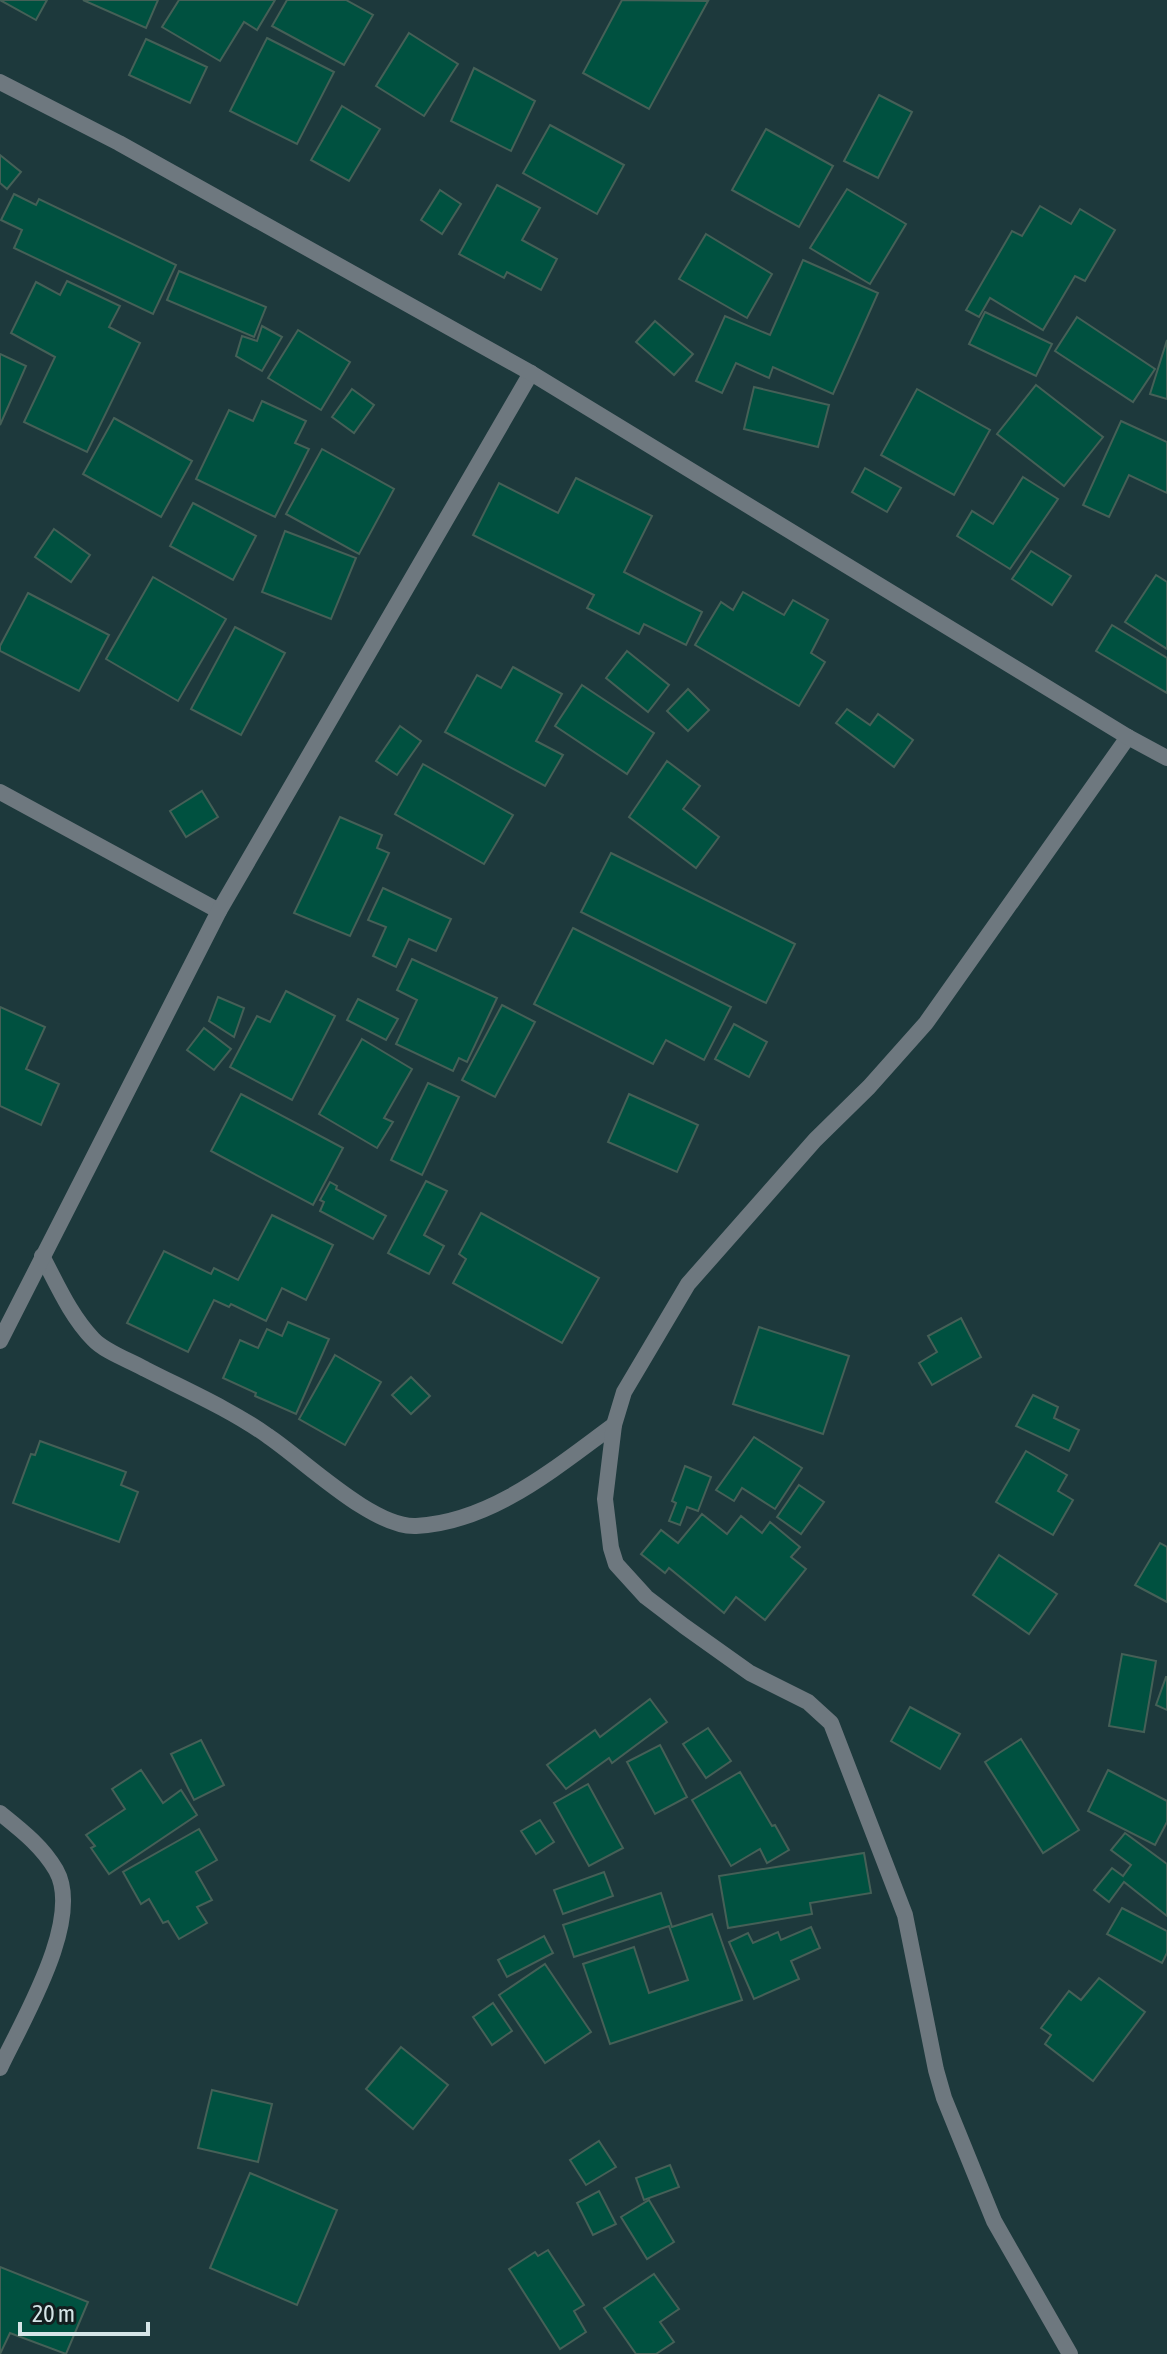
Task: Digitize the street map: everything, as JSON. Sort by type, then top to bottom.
[{"type":"street","points":[[0,82],[119,143],[531,373],[1167,758]]},
{"type":"street","points":[[0,1341],[219,911],[531,373]]},
{"type":"street","points":[[1070,2354],[994,2221],[955,2127],[936,2070],[905,1915],[831,1723],[808,1702],[750,1673],[646,1597],[616,1564],[605,1499],[614,1425],[624,1392],[688,1284],[815,1140],[869,1087],[926,1023],[1128,737]]},
{"type":"street","points":[[0,792],[219,911]]},
{"type":"street","points":[[42,1256],[73,1315],[95,1341],[266,1434],[373,1513],[394,1523],[415,1526],[455,1521],[484,1510],[556,1468],[614,1425]]},
{"type":"street","points":[[0,1813],[41,1848],[58,1873],[65,1899],[48,1968],[0,2068]]},
{"type":"building","points":[[0,0],[47,0],[36,20]]},
{"type":"building","points":[[83,0],[158,0],[146,28]]},
{"type":"building","points":[[179,0],[275,0],[257,30],[244,22],[220,61],[162,27]]},
{"type":"building","points":[[287,0],[346,0],[373,15],[344,65],[272,26]]},
{"type":"building","points":[[622,0],[708,1],[649,109],[583,73]]},
{"type":"building","points":[[409,33],[458,64],[424,116],[376,86]]},
{"type":"building","points":[[267,38],[334,72],[297,144],[230,111]]},
{"type":"building","points":[[146,39],[207,67],[190,103],[129,75]]},
{"type":"building","points":[[474,68],[535,101],[511,151],[451,121]]},
{"type":"building","points":[[879,95],[912,112],[878,178],[844,161]]},
{"type":"building","points":[[342,106],[380,129],[349,181],[311,160]]},
{"type":"building","points":[[550,125],[624,165],[597,214],[523,173]]},
{"type":"building","points":[[766,129],[833,166],[799,227],[732,190]]},
{"type":"building","points":[[0,155],[21,172],[7,189],[0,183]]},
{"type":"building","points":[[497,185],[540,208],[522,240],[557,259],[541,290],[507,272],[504,278],[459,254]]},
{"type":"building","points":[[847,189],[906,224],[870,284],[810,248]]},
{"type":"building","points":[[440,190],[461,204],[442,234],[421,220]]},
{"type":"building","points":[[14,194],[36,205],[39,199],[176,265],[153,314],[14,248],[22,230],[1,220]]},
{"type":"building","points":[[1040,206],[1071,224],[1080,209],[1115,230],[1085,281],[1075,276],[1043,330],[990,298],[979,317],[966,310],[1012,231],[1022,236]]},
{"type":"building","points":[[706,234],[772,274],[747,318],[679,279]]},
{"type":"building","points":[[803,260],[878,293],[833,394],[773,367],[769,378],[736,363],[722,393],[696,381],[725,316],[770,335]]},
{"type":"building","points":[[179,271],[266,307],[254,337],[167,300]]},
{"type":"building","points":[[67,281],[120,306],[109,327],[140,343],[87,452],[24,422],[55,357],[11,333],[36,282],[60,295]]},
{"type":"building","points":[[985,312],[1052,344],[1036,376],[969,344]]},
{"type":"building","points":[[1077,317],[1155,369],[1133,402],[1055,351]]},
{"type":"building","points":[[655,321],[693,354],[674,375],[636,342]]},
{"type":"building","points":[[262,326],[282,337],[262,371],[236,356],[242,336],[257,341]]},
{"type":"building","points":[[298,330],[350,362],[321,410],[268,378]]},
{"type":"building","points":[[1167,340],[1167,399],[1150,394]]},
{"type":"building","points":[[0,354],[26,366],[0,425]]},
{"type":"building","points":[[1036,385],[1103,437],[1064,486],[997,434]]},
{"type":"building","points":[[754,387],[829,405],[818,447],[744,429]]},
{"type":"building","points":[[352,389],[374,405],[354,433],[332,417]]},
{"type":"building","points":[[917,389],[990,430],[954,495],[881,455]]},
{"type":"building","points":[[262,401],[306,421],[295,443],[309,449],[275,517],[196,479],[229,410],[253,421]]},
{"type":"building","points":[[114,418],[192,461],[161,517],[83,474]]},
{"type":"building","points":[[1121,421],[1167,442],[1167,493],[1129,475],[1109,517],[1083,505]]},
{"type":"building","points":[[322,449],[394,489],[359,554],[286,514]]},
{"type":"building","points":[[865,468],[901,488],[887,512],[852,492]]},
{"type":"building","points":[[1023,477],[1058,499],[1010,569],[957,536],[972,511],[993,524]]},
{"type":"building","points":[[576,478],[652,516],[624,572],[702,612],[686,645],[644,624],[639,634],[587,608],[594,595],[473,535],[499,483],[558,513]]},
{"type":"building","points":[[193,503],[256,536],[233,580],[170,546]]},
{"type":"building","points":[[54,529],[90,555],[71,582],[35,557]]},
{"type":"building","points":[[285,531],[356,558],[331,619],[262,592]]},
{"type":"building","points":[[1031,551],[1071,576],[1052,605],[1012,579]]},
{"type":"building","points":[[1156,575],[1167,582],[1167,649],[1125,622]]},
{"type":"building","points":[[153,577],[226,619],[178,701],[106,659]]},
{"type":"building","points":[[743,592],[784,615],[793,600],[828,620],[811,653],[825,662],[799,706],[695,645],[721,602],[733,610]]},
{"type":"building","points":[[28,593],[109,635],[79,691],[0,651]]},
{"type":"building","points":[[1112,625],[1167,658],[1167,693],[1096,651]]},
{"type":"building","points":[[235,627],[285,653],[241,735],[191,709]]},
{"type":"building","points":[[627,651],[669,685],[648,712],[606,678]]},
{"type":"building","points":[[513,667],[562,694],[536,741],[563,755],[545,786],[445,732],[477,675],[501,688]]},
{"type":"building","points":[[582,685],[654,733],[627,774],[555,726]]},
{"type":"building","points":[[688,689],[709,710],[688,731],[667,711]]},
{"type":"building","points":[[847,709],[870,725],[878,714],[913,740],[894,767],[836,723]]},
{"type":"building","points":[[400,726],[421,741],[397,775],[376,761]]},
{"type":"building","points":[[667,761],[700,786],[683,809],[719,837],[696,868],[629,817]]},
{"type":"building","points":[[423,764],[513,815],[484,864],[395,814]]},
{"type":"building","points":[[202,791],[218,817],[186,837],[170,811]]},
{"type":"building","points":[[340,817],[382,835],[377,848],[389,853],[350,936],[294,913]]},
{"type":"building","points":[[611,853],[795,944],[766,1003],[581,912]]},
{"type":"building","points":[[383,888],[451,919],[436,951],[409,939],[396,967],[373,956],[386,927],[368,920]]},
{"type":"building","points":[[573,928],[731,1007],[704,1060],[666,1040],[653,1064],[534,1004]]},
{"type":"building","points":[[412,959],[497,998],[467,1062],[459,1058],[453,1071],[396,1044],[417,1000],[397,990]]},
{"type":"building","points":[[286,991],[335,1016],[292,1100],[230,1067],[257,1016],[270,1022]]},
{"type":"building","points":[[218,997],[244,1008],[234,1037],[209,1021]]},
{"type":"building","points":[[358,999],[398,1019],[386,1040],[347,1020]]},
{"type":"building","points":[[502,1005],[535,1022],[495,1097],[462,1080]]},
{"type":"building","points":[[0,1007],[45,1027],[26,1069],[59,1084],[41,1125],[0,1106]]},
{"type":"building","points":[[734,1024],[767,1042],[749,1077],[715,1059]]},
{"type":"building","points":[[204,1028],[231,1049],[214,1070],[187,1050]]},
{"type":"building","points":[[362,1039],[412,1069],[384,1118],[393,1122],[377,1148],[319,1114]]},
{"type":"building","points":[[428,1083],[459,1097],[422,1175],[391,1160]]},
{"type":"building","points":[[241,1094],[343,1148],[313,1205],[211,1151]]},
{"type":"building","points":[[629,1094],[698,1125],[677,1172],[608,1142]]},
{"type":"building","points":[[426,1181],[447,1191],[424,1235],[444,1246],[429,1274],[388,1253]]},
{"type":"building","points":[[330,1182],[337,1186],[336,1189],[386,1216],[373,1239],[320,1211],[324,1202],[320,1200]]},
{"type":"building","points":[[481,1213],[599,1278],[562,1343],[453,1283],[466,1259],[459,1254]]},
{"type":"building","points":[[272,1215],[333,1245],[306,1300],[282,1288],[266,1321],[231,1304],[229,1307],[214,1300],[188,1352],[127,1323],[164,1251],[211,1274],[214,1268],[238,1280]]},
{"type":"building","points":[[961,1318],[981,1357],[932,1385],[919,1363],[937,1352],[928,1336]]},
{"type":"building","points":[[288,1322],[329,1339],[296,1414],[223,1378],[240,1340],[258,1348],[267,1329],[282,1336]]},
{"type":"building","points":[[759,1327],[849,1356],[823,1434],[733,1404]]},
{"type":"building","points":[[335,1355],[381,1382],[345,1445],[299,1419]]},
{"type":"building","points":[[411,1377],[430,1396],[411,1414],[392,1395]]},
{"type":"building","points":[[1033,1395],[1058,1407],[1054,1418],[1079,1430],[1069,1451],[1016,1426]]},
{"type":"building","points":[[754,1437],[802,1468],[775,1509],[742,1488],[734,1501],[716,1490]]},
{"type":"building","points":[[40,1441],[126,1472],[121,1485],[138,1492],[119,1542],[13,1503],[31,1454],[35,1455]]},
{"type":"building","points":[[1026,1451],[1067,1475],[1058,1491],[1073,1500],[1053,1535],[996,1502]]},
{"type":"building","points":[[685,1466],[711,1477],[698,1511],[687,1507],[680,1525],[669,1521],[676,1503],[672,1501]]},
{"type":"building","points":[[799,1485],[824,1502],[801,1534],[777,1517]]},
{"type":"building","points":[[702,1514],[727,1534],[741,1516],[762,1533],[770,1522],[800,1547],[791,1557],[806,1569],[765,1620],[736,1597],[724,1613],[669,1568],[665,1573],[641,1554],[661,1530],[678,1543]]},
{"type":"building","points":[[1160,1543],[1167,1547],[1167,1602],[1135,1585]]},
{"type":"building","points":[[999,1555],[1057,1594],[1029,1634],[973,1595]]},
{"type":"building","points":[[1122,1654],[1156,1661],[1144,1732],[1109,1726]]},
{"type":"building","points":[[1167,1677],[1167,1710],[1156,1705]]},
{"type":"building","points":[[650,1699],[667,1722],[612,1763],[609,1758],[566,1789],[547,1765],[595,1730],[600,1737]]},
{"type":"building","points":[[910,1707],[960,1734],[940,1769],[891,1741]]},
{"type":"building","points":[[708,1728],[731,1761],[706,1778],[683,1744]]},
{"type":"building","points":[[1021,1739],[1079,1830],[1043,1853],[985,1762]]},
{"type":"building","points":[[201,1740],[224,1785],[194,1800],[171,1754]]},
{"type":"building","points":[[660,1745],[687,1797],[655,1814],[627,1762]]},
{"type":"building","points":[[141,1770],[163,1803],[181,1790],[197,1815],[109,1874],[86,1835],[125,1809],[112,1789]]},
{"type":"building","points":[[1108,1770],[1167,1801],[1167,1822],[1155,1845],[1088,1811]]},
{"type":"building","points":[[740,1772],[789,1850],[767,1863],[760,1849],[731,1866],[692,1800]]},
{"type":"building","points":[[588,1784],[623,1848],[589,1866],[554,1803]]},
{"type":"building","points":[[540,1820],[554,1842],[536,1854],[521,1831]]},
{"type":"building","points":[[199,1829],[217,1860],[196,1872],[212,1900],[197,1907],[207,1923],[179,1939],[168,1921],[163,1923],[149,1899],[141,1904],[123,1872]]},
{"type":"building","points":[[1125,1833],[1167,1864],[1167,1916],[1124,1882],[1109,1902],[1094,1890],[1112,1868],[1123,1876],[1131,1865],[1111,1850]]},
{"type":"building","points":[[864,1853],[871,1893],[810,1903],[812,1914],[728,1928],[719,1876]]},
{"type":"building","points":[[604,1872],[613,1896],[563,1914],[554,1890]]},
{"type":"building","points":[[661,1893],[672,1927],[712,1914],[742,2000],[610,2044],[583,1964],[634,1947],[649,1993],[688,1980],[669,1926],[574,1957],[563,1925]]},
{"type":"building","points":[[1122,1908],[1167,1931],[1167,1953],[1162,1963],[1107,1934]]},
{"type":"building","points":[[811,1927],[820,1948],[791,1961],[799,1979],[754,1999],[729,1942],[748,1933],[753,1943],[778,1932],[781,1940]]},
{"type":"building","points":[[544,1936],[553,1953],[507,1977],[498,1960]]},
{"type":"building","points":[[545,1964],[591,2032],[545,2063],[499,1995]]},
{"type":"building","points":[[1099,1978],[1145,2012],[1093,2081],[1045,2044],[1051,2035],[1041,2028],[1069,1991],[1081,2000]]},
{"type":"building","points":[[493,2003],[512,2031],[492,2045],[473,2017]]},
{"type":"building","points":[[401,2047],[448,2085],[413,2129],[366,2089]]},
{"type":"building","points":[[212,2090],[272,2104],[258,2162],[198,2148]]},
{"type":"building","points":[[599,2141],[616,2167],[586,2185],[570,2160]]},
{"type":"building","points":[[670,2165],[679,2187],[644,2200],[636,2178]]},
{"type":"building","points":[[250,2173],[337,2210],[297,2305],[210,2268]]},
{"type":"building","points":[[599,2191],[616,2224],[593,2235],[577,2203]]},
{"type":"building","points":[[649,2200],[674,2242],[647,2259],[621,2217]]},
{"type":"building","points":[[548,2250],[584,2305],[574,2311],[586,2332],[560,2349],[509,2269],[535,2252],[538,2256]]},
{"type":"building","points":[[0,2267],[88,2302],[66,2354],[10,2333],[0,2354]]},
{"type":"building","points":[[654,2274],[679,2309],[660,2322],[674,2342],[656,2354],[636,2354],[604,2308]]}]
